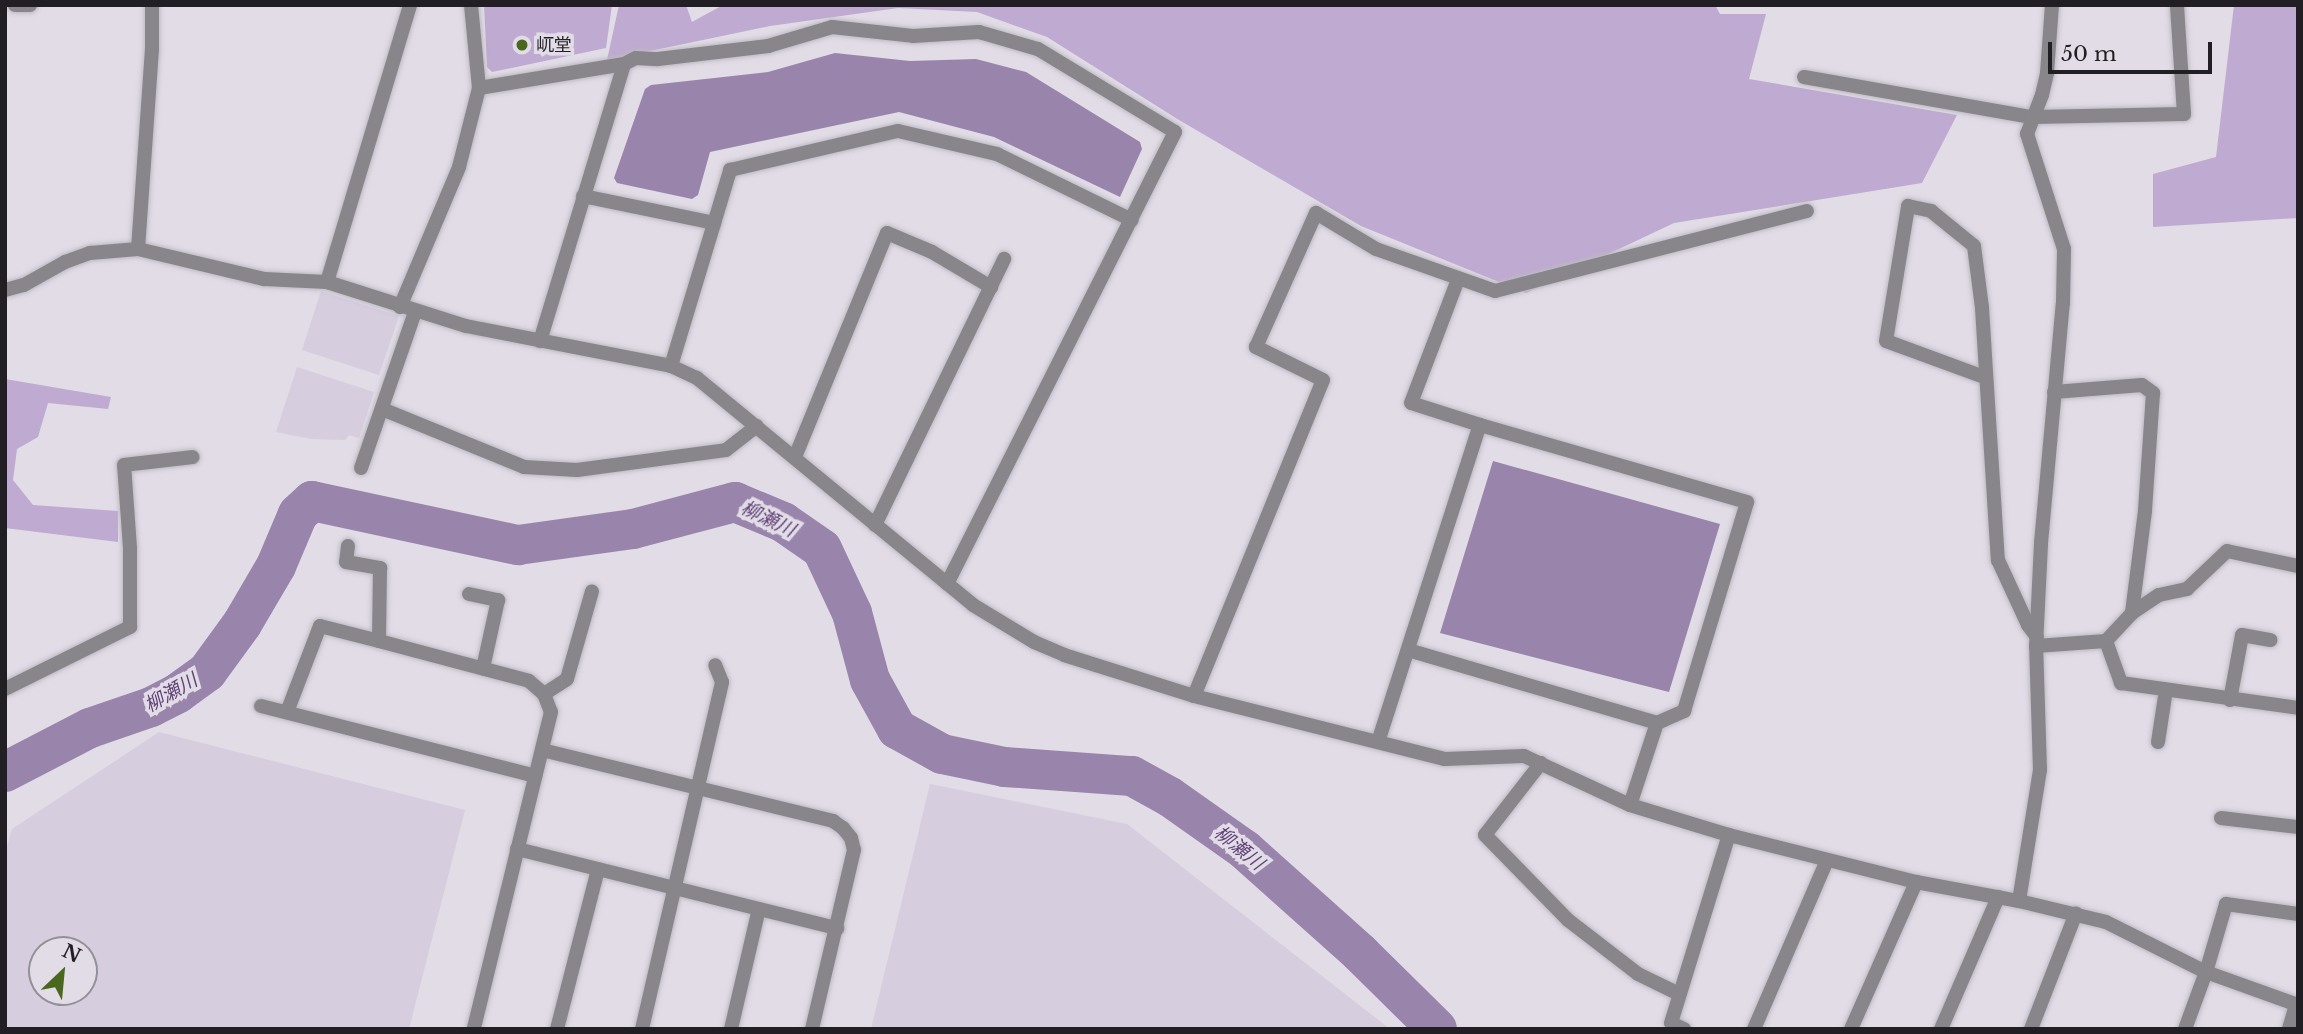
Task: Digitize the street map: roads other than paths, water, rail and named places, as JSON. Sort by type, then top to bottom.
[{"type":"street","points":[[15,5],[30,5]]},
{"type":"street","points":[[138,249],[152,49],[152,5]]},
{"type":"street","points":[[327,282],[410,5]]},
{"type":"street","points":[[2019,901],[2040,770],[2037,641],[2064,249],[2027,134],[2042,96],[2047,72],[2052,5]]},
{"type":"street","points":[[1804,77],[2032,117],[2184,114],[2177,5]]},
{"type":"street","points":[[400,307],[459,167],[479,88],[466,6]]},
{"type":"street","points":[[479,88],[624,64],[636,58],[657,59],[768,46],[832,27],[913,36],[979,32],[1038,49],[1175,131],[947,584]]},
{"type":"street","points":[[540,341],[624,64]]},
{"type":"street","points":[[671,366],[730,170],[898,131],[997,154],[1132,220]]},
{"type":"street","points":[[583,196],[714,223]]},
{"type":"street","points":[[1984,377],[1886,341],[1908,206],[1931,211],[1974,246],[1982,308],[1984,377],[1998,560],[2037,641]]},
{"type":"street","points":[[1194,696],[1323,380],[1256,347],[1316,212],[1376,249],[1496,291],[1807,211]]},
{"type":"street","points":[[795,457],[887,233],[932,252],[991,287]]},
{"type":"street","points":[[5,290],[24,285],[65,262],[90,253],[138,249],[264,279],[327,282],[415,312],[540,341],[671,366],[697,378],[973,605],[1034,642],[1096,666],[1194,696],[1445,759],[1524,757],[1630,804],[1729,835],[1916,882],[2019,901],[2106,922],[2206,972],[2297,1005],[2289,1029]]},
{"type":"street","points":[[875,526],[1004,259]]},
{"type":"street","points":[[1408,650],[1657,723],[1684,711],[1747,502],[1411,403],[1458,279]]},
{"type":"street","points":[[361,468],[415,312]]},
{"type":"street","points":[[2054,392],[2142,385],[2153,393],[2145,511],[2132,612]]},
{"type":"street","points":[[382,409],[524,467],[577,470],[726,450],[757,426]]},
{"type":"street","points":[[1378,743],[1480,425]]},
{"type":"street","points":[[5,689],[130,627],[130,548],[124,465],[193,457]]},
{"type":"street","points":[[348,546],[346,562],[380,568],[379,641]]},
{"type":"street","points":[[2037,641],[2106,641],[2132,612],[2159,595],[2187,589],[2227,551],[2298,566]]},
{"type":"street","points":[[544,694],[567,679],[593,591]]},
{"type":"street","points":[[470,594],[498,600],[482,668]]},
{"type":"street","points":[[287,712],[320,626],[529,681],[544,694],[551,712],[474,1029]]},
{"type":"street","points":[[2230,700],[2242,635],[2271,640]]},
{"type":"street","points":[[2106,641],[2121,683],[2298,708]]},
{"type":"street","points":[[642,1029],[677,889],[722,682],[715,665]]},
{"type":"street","points":[[2158,742],[2166,690]]},
{"type":"street","points":[[261,706],[535,776]]},
{"type":"street","points":[[1630,804],[1657,723]]},
{"type":"street","points":[[542,750],[834,821],[843,828],[851,838],[854,850],[812,1029]]},
{"type":"street","points":[[1541,763],[1485,835],[1568,920],[1638,974],[1679,994]]},
{"type":"street","points":[[2221,818],[2298,827]]},
{"type":"street","points":[[1684,1029],[1671,1023],[1729,835]]},
{"type":"street","points":[[517,849],[837,928]]},
{"type":"street","points":[[1754,1029],[1827,860]]},
{"type":"street","points":[[557,1029],[598,869]]},
{"type":"street","points":[[1851,1029],[1916,882]]},
{"type":"street","points":[[1941,1029],[1998,897]]},
{"type":"street","points":[[2185,1029],[2206,972],[2226,904],[2298,914]]},
{"type":"street","points":[[731,1029],[759,909]]},
{"type":"street","points":[[2031,1029],[2076,914]]},
{"type":"waterway","name":"柳瀬川","points":[[5,772],[90,728],[151,707],[178,693],[207,672],[242,624],[276,566],[298,514],[312,501],[518,545],[633,529],[735,502],[783,522],[822,549],[852,613],[870,680],[897,729],[942,754],[1005,767],[1132,776],[1170,797],[1245,850],[1360,953],[1437,1029]]},
{"type":"place","name":"屼堂","points":[[522,45]]}]
